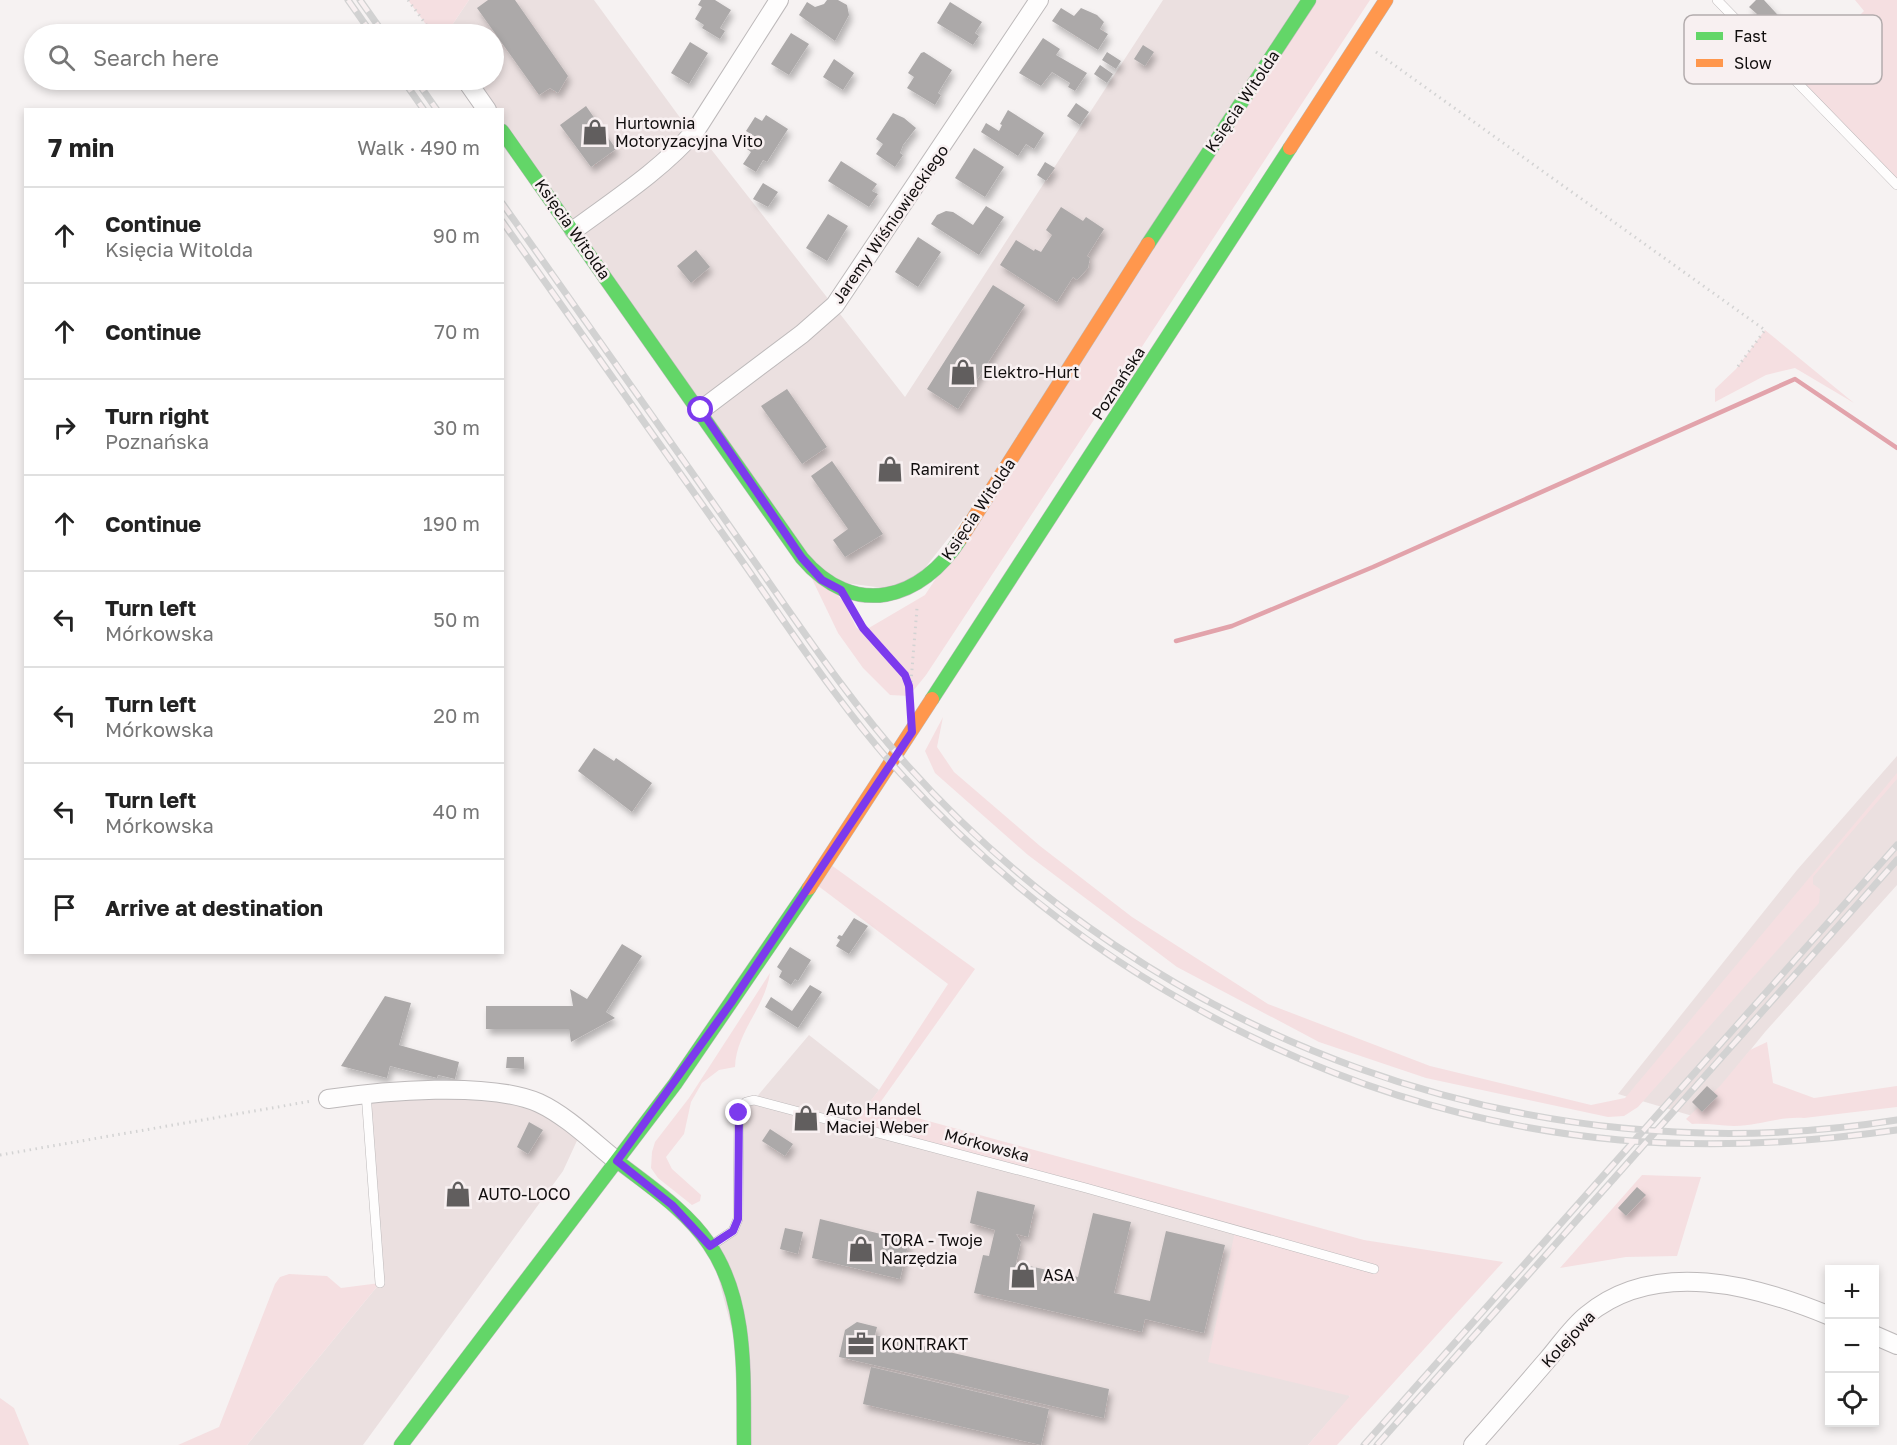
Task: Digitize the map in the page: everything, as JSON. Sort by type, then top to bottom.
[{"type":"main road","name":"Księcia Witolda","points":[[504,133],[701,410],[802,558],[822,580],[841,590],[878,597],[907,591],[932,574],[952,552],[1178,196],[1309,0]]},
{"type":"main road","name":"Poznańska","points":[[401,1445],[617,1161],[724,1012],[878,784],[1386,0]]},
{"type":"main road","points":[[617,1161],[672,1205],[710,1246],[730,1290],[738,1322],[744,1445]]},
{"type":"street","points":[[574,230],[653,172],[696,130],[779,0]]},
{"type":"street","name":"Jaremy Wiśniowieckiego","points":[[701,410],[802,334],[841,298],[1039,0]]},
{"type":"street","points":[[473,90],[486,108]]},
{"type":"street","points":[[327,1099],[366,1093],[437,1091],[511,1095],[539,1103],[617,1161]]},
{"type":"street","name":"Kolejowa","points":[[1473,1445],[1586,1316],[1628,1291],[1649,1284],[1676,1281],[1711,1283],[1740,1287],[1799,1303],[1825,1314]]},
{"type":"street","points":[[1879,1337],[1897,1344]]},
{"type":"lane","points":[[1717,0],[1732,15]]},
{"type":"lane","points":[[1799,84],[1897,184]]},
{"type":"lane","points":[[366,1093],[380,1283]]},
{"type":"lane","name":"Mórkowska","points":[[710,1246],[733,1231],[738,1219],[739,1113],[746,1102],[754,1100],[1086,1188],[1374,1269]]},
{"type":"path","points":[[408,0],[426,24]]},
{"type":"path","points":[[1359,40],[1765,330],[1736,369]]},
{"type":"path","points":[[910,698],[909,686],[920,582]]},
{"type":"path","points":[[841,590],[863,628],[905,675],[909,686]]},
{"type":"path","points":[[0,1155],[327,1099]]},
{"type":"shaded area","points":[[408,0],[469,0],[453,24],[426,24]]},
{"type":"shaded area","points":[[469,0],[594,0],[692,134],[696,130],[905,397],[1163,0],[1309,0],[1022,444],[907,591],[822,580],[504,132],[504,108],[486,108],[473,90],[504,90],[504,24],[453,24]]},
{"type":"shaded area","points":[[1317,0],[1370,0],[926,675],[909,696],[890,695],[863,668],[838,633],[802,558],[844,602],[856,627],[862,632],[925,595]]},
{"type":"shaded area","points":[[1855,0],[1897,0],[1897,183],[1798,84],[1882,84],[1882,15],[1860,15],[1864,11]]},
{"type":"shaded area","points":[[1765,330],[1854,403],[1795,368],[1766,375],[1715,402],[1715,389],[1736,369]]},
{"type":"shaded area","points":[[943,717],[937,747],[954,772],[1040,846],[1132,917],[1268,1004],[1430,1066],[1591,1105],[1625,1098],[1897,773],[1897,779],[1813,877],[1813,884],[1820,889],[1819,903],[1638,1107],[1624,1116],[1608,1117],[1426,1078],[1319,1042],[1177,967],[1028,855],[935,773],[925,751]]},
{"type":"shaded area","points":[[1897,756],[1897,885],[1765,1032],[1696,1117],[1618,1094],[1797,870]]},
{"type":"shaded area","points":[[827,862],[975,969],[877,1107],[1364,1240],[1503,1262],[1337,1445],[1308,1445],[1350,1396],[1208,1362],[1235,1231],[851,1126],[879,1090],[948,984],[813,882]]},
{"type":"shaded area","points":[[770,973],[763,998],[740,1042],[735,1067],[719,1070],[702,1083],[691,1102],[684,1134],[666,1157],[672,1169],[701,1195],[700,1201],[692,1205],[658,1178],[651,1168],[655,1142],[689,1098]]},
{"type":"shaded area","points":[[809,1035],[879,1090],[852,1126],[1235,1232],[1350,1397],[1308,1445],[744,1445],[741,1364],[710,1246],[733,1231],[739,1113],[754,1100]]},
{"type":"shaded area","points":[[1767,1042],[1773,1083],[1814,1098],[1897,1086],[1897,1107],[1786,1118],[1743,1126],[1692,1124],[1686,1119],[1720,1086],[1750,1050]]},
{"type":"shaded area","points":[[366,1093],[511,1095],[581,1132],[563,1171],[363,1445],[247,1445],[380,1283]]},
{"type":"shaded area","points":[[1642,1175],[1701,1177],[1677,1256],[1626,1257],[1560,1268]]},
{"type":"shaded area","points":[[289,1274],[327,1276],[341,1288],[380,1283],[247,1445],[178,1445],[219,1427],[275,1284],[280,1277]]},
{"type":"shaded area","points":[[0,1398],[14,1408],[29,1445],[0,1445]]},
{"type":"building","points":[[488,0],[515,0],[568,76],[558,93],[550,88],[539,95],[504,46],[504,24],[488,24],[477,8]]},
{"type":"building","points":[[701,0],[715,0],[731,10],[720,28],[725,31],[720,39],[702,28],[704,25],[695,19],[702,7],[698,5]]},
{"type":"building","points":[[827,0],[838,0],[847,5],[849,15],[835,41],[799,15],[807,2],[815,7],[824,4]]},
{"type":"building","points":[[1756,0],[1764,0],[1778,15],[1756,15],[1749,7]]},
{"type":"building","points":[[950,2],[982,22],[975,33],[979,36],[973,45],[937,23]]},
{"type":"building","points":[[1061,8],[1074,16],[1081,8],[1097,15],[1104,22],[1100,29],[1108,34],[1098,50],[1052,21]]},
{"type":"building","points":[[791,33],[809,44],[789,75],[771,64]]},
{"type":"building","points":[[1043,38],[1060,49],[1056,55],[1087,73],[1075,91],[1068,87],[1070,83],[1052,72],[1041,86],[1019,73]]},
{"type":"building","points":[[690,42],[708,53],[689,84],[671,73]]},
{"type":"building","points":[[1143,45],[1154,52],[1145,66],[1134,59]]},
{"type":"building","points":[[924,52],[952,70],[938,93],[941,95],[935,105],[907,88],[914,77],[908,73]]},
{"type":"building","points":[[1107,52],[1121,61],[1116,69],[1102,60]]},
{"type":"building","points":[[834,59],[854,73],[843,90],[823,77]]},
{"type":"building","points":[[1100,65],[1113,74],[1107,83],[1094,74]]},
{"type":"building","points":[[1076,103],[1089,112],[1080,125],[1067,116]]},
{"type":"building","points":[[586,106],[616,149],[591,167],[560,125]]},
{"type":"building","points":[[1008,110],[1044,133],[1034,149],[1026,144],[1018,156],[981,132],[986,123],[999,131],[1002,125],[1000,124]]},
{"type":"building","points":[[893,113],[904,118],[916,128],[903,145],[900,153],[903,155],[895,167],[876,154],[883,144],[876,139]]},
{"type":"building","points":[[766,115],[788,129],[767,162],[763,160],[756,172],[743,164],[751,152],[747,149],[756,137],[746,131],[755,117],[762,121]]},
{"type":"building","points":[[974,148],[1004,167],[985,197],[955,178]]},
{"type":"building","points":[[841,161],[877,184],[872,191],[878,194],[869,207],[828,181]]},
{"type":"building","points":[[1045,162],[1055,168],[1046,181],[1037,175]]},
{"type":"building","points":[[763,183],[778,192],[768,207],[753,199]]},
{"type":"building","points":[[986,206],[1004,217],[979,255],[931,224],[937,215],[946,211],[953,212],[973,225]]},
{"type":"building","points":[[1061,207],[1083,221],[1086,217],[1104,229],[1087,256],[1090,258],[1088,268],[1077,280],[1073,277],[1057,302],[1000,265],[1016,240],[1034,251],[1035,249],[1041,252],[1052,235],[1046,230]]},
{"type":"building","points":[[828,214],[848,226],[827,261],[806,248]]},
{"type":"building","points":[[918,237],[941,252],[918,287],[895,272]]},
{"type":"building","points":[[696,250],[710,267],[691,283],[677,266]]},
{"type":"building","points":[[993,285],[1025,305],[958,409],[927,389]]},
{"type":"building","points":[[787,389],[827,447],[802,464],[761,406]]},
{"type":"building","points":[[832,461],[883,534],[845,557],[833,540],[848,529],[811,476]]},
{"type":"building","points":[[594,748],[614,761],[616,758],[652,783],[632,812],[578,771]]},
{"type":"building","points":[[854,918],[868,926],[849,954],[836,946],[840,940],[837,938],[839,935],[842,936]]},
{"type":"building","points":[[622,944],[642,956],[606,1012],[615,1018],[571,1042],[569,1029],[486,1029],[486,1006],[573,1006],[570,989],[587,999]]},
{"type":"building","points":[[790,947],[811,960],[798,981],[795,979],[791,985],[779,977],[782,971],[777,967]]},
{"type":"building","points":[[810,985],[822,992],[798,1028],[765,1007],[771,997],[792,1011]]},
{"type":"building","points":[[385,996],[411,1003],[399,1045],[459,1062],[455,1079],[438,1075],[437,1078],[390,1066],[387,1078],[341,1066]]},
{"type":"building","points":[[507,1057],[524,1057],[524,1069],[506,1068]]},
{"type":"building","points":[[1707,1086],[1718,1096],[1702,1112],[1692,1102]]},
{"type":"building","points":[[529,1122],[543,1130],[528,1154],[517,1147]]},
{"type":"building","points":[[770,1129],[793,1144],[785,1156],[762,1141]]},
{"type":"building","points":[[1637,1187],[1646,1195],[1626,1216],[1618,1208]]},
{"type":"building","points":[[977,1191],[1035,1205],[1028,1237],[1016,1234],[1021,1242],[1016,1263],[1078,1277],[1093,1213],[1131,1222],[1114,1293],[1150,1301],[1166,1231],[1225,1245],[1204,1333],[1145,1319],[1142,1332],[974,1293],[983,1255],[989,1256],[995,1230],[970,1223]]},
{"type":"building","name":"TORA - Twoje Narzędzia","points":[[820,1219],[909,1241],[900,1279],[812,1258]]},
{"type":"building","points":[[785,1228],[803,1232],[798,1254],[780,1249]]},
{"type":"building","points":[[857,1322],[877,1327],[875,1335],[1109,1389],[1104,1418],[839,1357],[845,1330]]},
{"type":"building","points":[[871,1367],[1049,1409],[1041,1445],[863,1404]]},
{"type":"waterway","points":[[1176,641],[1232,626],[1373,567],[1795,379],[1897,448]]},
{"type":"railway","points":[[348,0],[365,24]]},
{"type":"railway","points":[[360,0],[377,24]]},
{"type":"railway","points":[[410,90],[423,108]]},
{"type":"railway","points":[[423,90],[436,108]]},
{"type":"railway","points":[[504,206],[820,656],[884,739],[907,765],[1005,862],[1114,945],[1232,1014],[1357,1068],[1488,1106],[1622,1128],[1759,1133],[1897,1120]]},
{"type":"railway","points":[[504,224],[815,665],[878,748],[974,847],[1052,914],[1137,973],[1226,1024],[1320,1067],[1417,1101],[1517,1125],[1620,1140],[1689,1144],[1793,1141],[1897,1130]]},
{"type":"railway","points":[[1364,1445],[1897,845]]},
{"type":"railway","points":[[1377,1445],[1897,860]]},
{"type":"traffic: fast","points":[[1148,244],[1309,0]]},
{"type":"traffic: fast","points":[[504,134],[802,558],[822,577],[843,589],[865,595],[886,594],[907,588],[927,576],[945,559],[961,538]]},
{"type":"traffic: fast","points":[[932,699],[1290,148]]},
{"type":"traffic: fast","points":[[401,1445],[675,1084],[809,888]]},
{"type":"traffic: fast","points":[[617,1161],[689,1220],[709,1244],[722,1267],[731,1290],[741,1341],[744,1445]]},
{"type":"traffic: slow","points":[[1290,148],[1386,0]]},
{"type":"traffic: slow","points":[[961,538],[1148,244]]},
{"type":"traffic: slow","points":[[809,888],[932,699]]},
{"type":"place","name":"Hurtownia Motoryzacyjna Vito","points":[[595,132]]},
{"type":"place","name":"Elektro-Hurt","points":[[963,372]]},
{"type":"place","name":"Ramirent","points":[[890,469]]},
{"type":"place","name":"Auto Handel Maciej Weber","points":[[806,1118]]},
{"type":"place","name":"AUTO-LOCO","points":[[458,1194]]},
{"type":"place","name":"TORA - Twoje Narzędzia","points":[[861,1249]]},
{"type":"place","name":"ASA","points":[[1023,1275]]},
{"type":"place","name":"KONTRAKT","points":[[861,1344]]},
{"type":"route","points":[[701,410],[802,558],[822,580],[841,590],[863,628],[905,675],[909,686],[912,732],[731,1003],[675,1084],[617,1161],[672,1205],[693,1225],[710,1246],[733,1231],[738,1219],[739,1113]]}]
